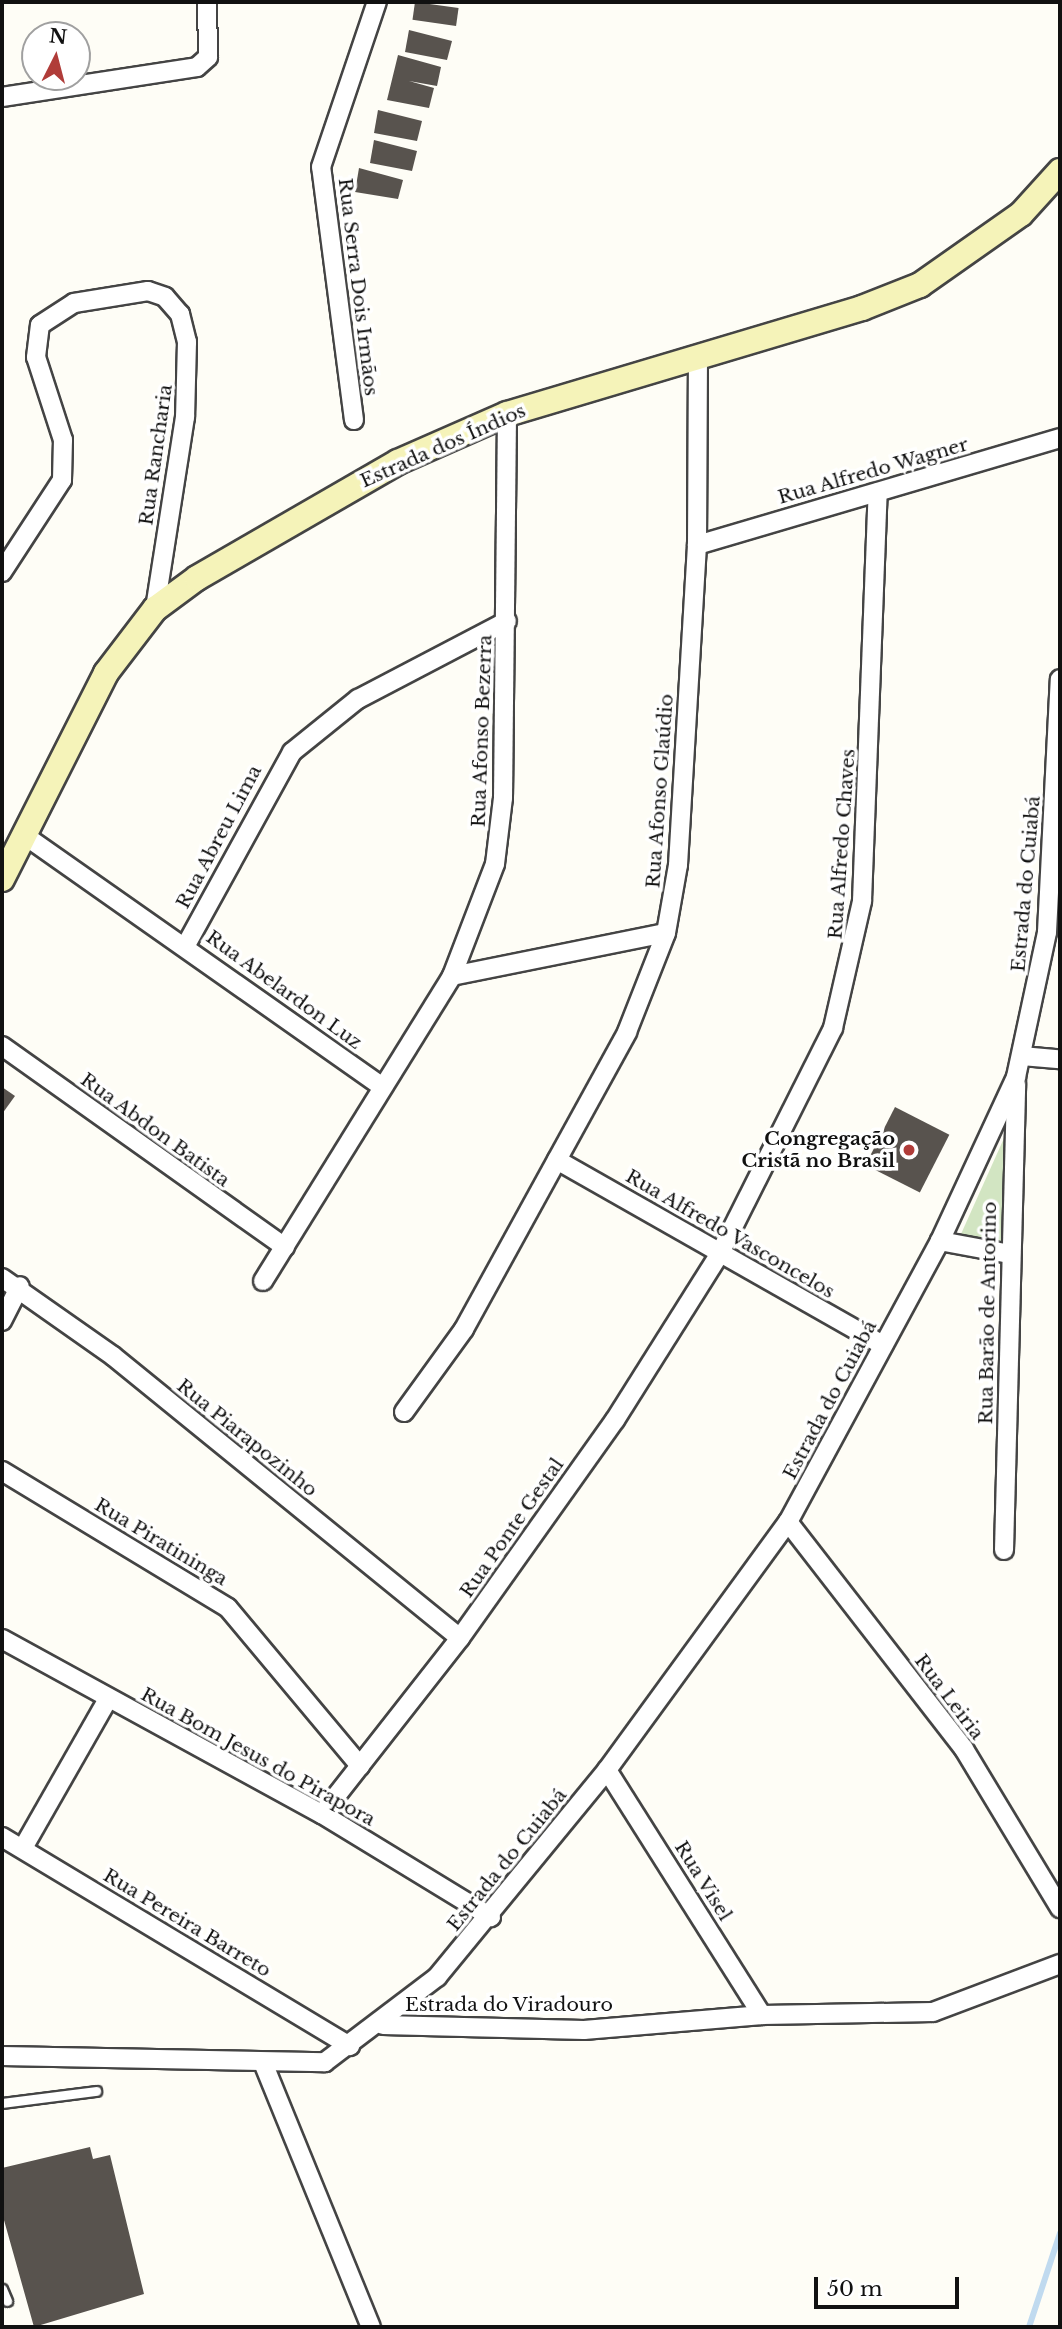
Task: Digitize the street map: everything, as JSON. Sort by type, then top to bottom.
[{"type":"street","points":[[2,97],[197,67],[208,57],[207,2]]},
{"type":"street","name":"Rua Serra Dois Irmãos","points":[[354,420],[321,167],[377,2]]},
{"type":"street","name":"Estrada dos Índios","points":[[2,879],[78,719],[155,609],[314,507],[507,414],[862,308],[920,285],[1021,214],[1060,171]]},
{"type":"street","name":"Rua Rancharia","points":[[2,572],[62,480],[63,440],[36,357],[40,325],[74,303],[148,291],[165,297],[180,314],[187,341],[185,417],[155,609]]},
{"type":"street","name":"Rua Afonso Glaúdio","points":[[404,1412],[464,1329],[557,1160],[627,1032],[666,933],[678,865],[697,545],[698,356]]},
{"type":"street","name":"Rua Afonso Bezerra","points":[[263,1281],[380,1085],[452,976],[486,895],[500,831],[507,621],[507,414]]},
{"type":"street","name":"Rua Alfredo Wagner","points":[[697,545],[1060,438]]},
{"type":"street","name":"Rua Alfredo Chaves","points":[[720,1253],[833,1028],[855,950],[870,771],[878,492]]},
{"type":"street","name":"Rua Abreu Lima","points":[[186,945],[292,752],[358,699],[507,621]]},
{"type":"street","name":"Estrada do Cuiabá","points":[[383,2025],[491,1917],[607,1770],[788,1522],[940,1241],[1016,1077],[1022,1056],[1047,932],[1060,679]]},
{"type":"street","name":"Rua Abelardon Luz","points":[[24,835],[186,945],[380,1085]]},
{"type":"street","points":[[452,976],[666,933]]},
{"type":"street","name":"Rua Abdon Batista","points":[[2,1046],[285,1247]]},
{"type":"street","points":[[1022,1056],[1060,1059]]},
{"type":"street","name":"Rua Barão de Antorino","points":[[1004,1550],[1016,1077]]},
{"type":"street","name":"Rua Alfredo Vasconcelos","points":[[557,1160],[883,1345]]},
{"type":"street","points":[[940,1241],[1010,1254]]},
{"type":"street","name":"Rua Ponte Gestal","points":[[322,1814],[460,1638],[615,1420],[720,1253]]},
{"type":"street","name":"Rua Piarapozinho","points":[[2,1278],[20,1286],[460,1638]]},
{"type":"street","points":[[2,1321],[20,1286]]},
{"type":"street","name":"Rua Piratininga","points":[[2,1471],[228,1608],[360,1766]]},
{"type":"street","name":"Rua Leiria","points":[[788,1522],[964,1749],[1060,1908]]},
{"type":"street","name":"Rua Bom Jesus do Pirapora","points":[[2,1639],[322,1814],[491,1917]]},
{"type":"street","points":[[23,1848],[108,1699]]},
{"type":"street","name":"Rua Visel","points":[[607,1770],[762,2015]]},
{"type":"street","name":"Rua Pereira Barreto","points":[[2,1837],[349,2046]]},
{"type":"street","name":"Estrada do Viradouro","points":[[2,2056],[264,2064],[326,2062],[383,2025],[584,2030],[762,2015],[933,2012],[1060,1964]]},
{"type":"street","points":[[264,2064],[371,2327]]},
{"type":"lane","points":[[2,2102],[96,2091]]},
{"type":"lane","points":[[2,2289],[7,2301]]},
{"type":"green space","points":[[1009,1127],[1006,1243],[961,1234]]},
{"type":"building","points":[[415,2],[459,8],[456,26],[412,20]]},
{"type":"building","points":[[409,30],[452,41],[447,60],[405,52]]},
{"type":"building","points":[[398,55],[441,67],[437,86],[409,81],[434,88],[429,108],[387,100]]},
{"type":"building","points":[[378,110],[422,121],[417,141],[374,133]]},
{"type":"building","points":[[374,140],[417,151],[412,171],[370,163]]},
{"type":"building","points":[[359,168],[403,180],[398,199],[355,192]]},
{"type":"building","points":[[2,1087],[15,1096],[2,1114]]},
{"type":"building","name":"Congregação Cristã no Brasil","points":[[895,1107],[949,1135],[920,1193],[865,1165]]},
{"type":"building","points":[[90,2147],[93,2159],[110,2155],[144,2294],[34,2327],[2,2213],[2,2168]]},
{"type":"waterway","points":[[1029,2327],[1060,2233]]},
{"type":"place","name":"Congregação Cristã no Brasil","points":[[909,1150]]}]
